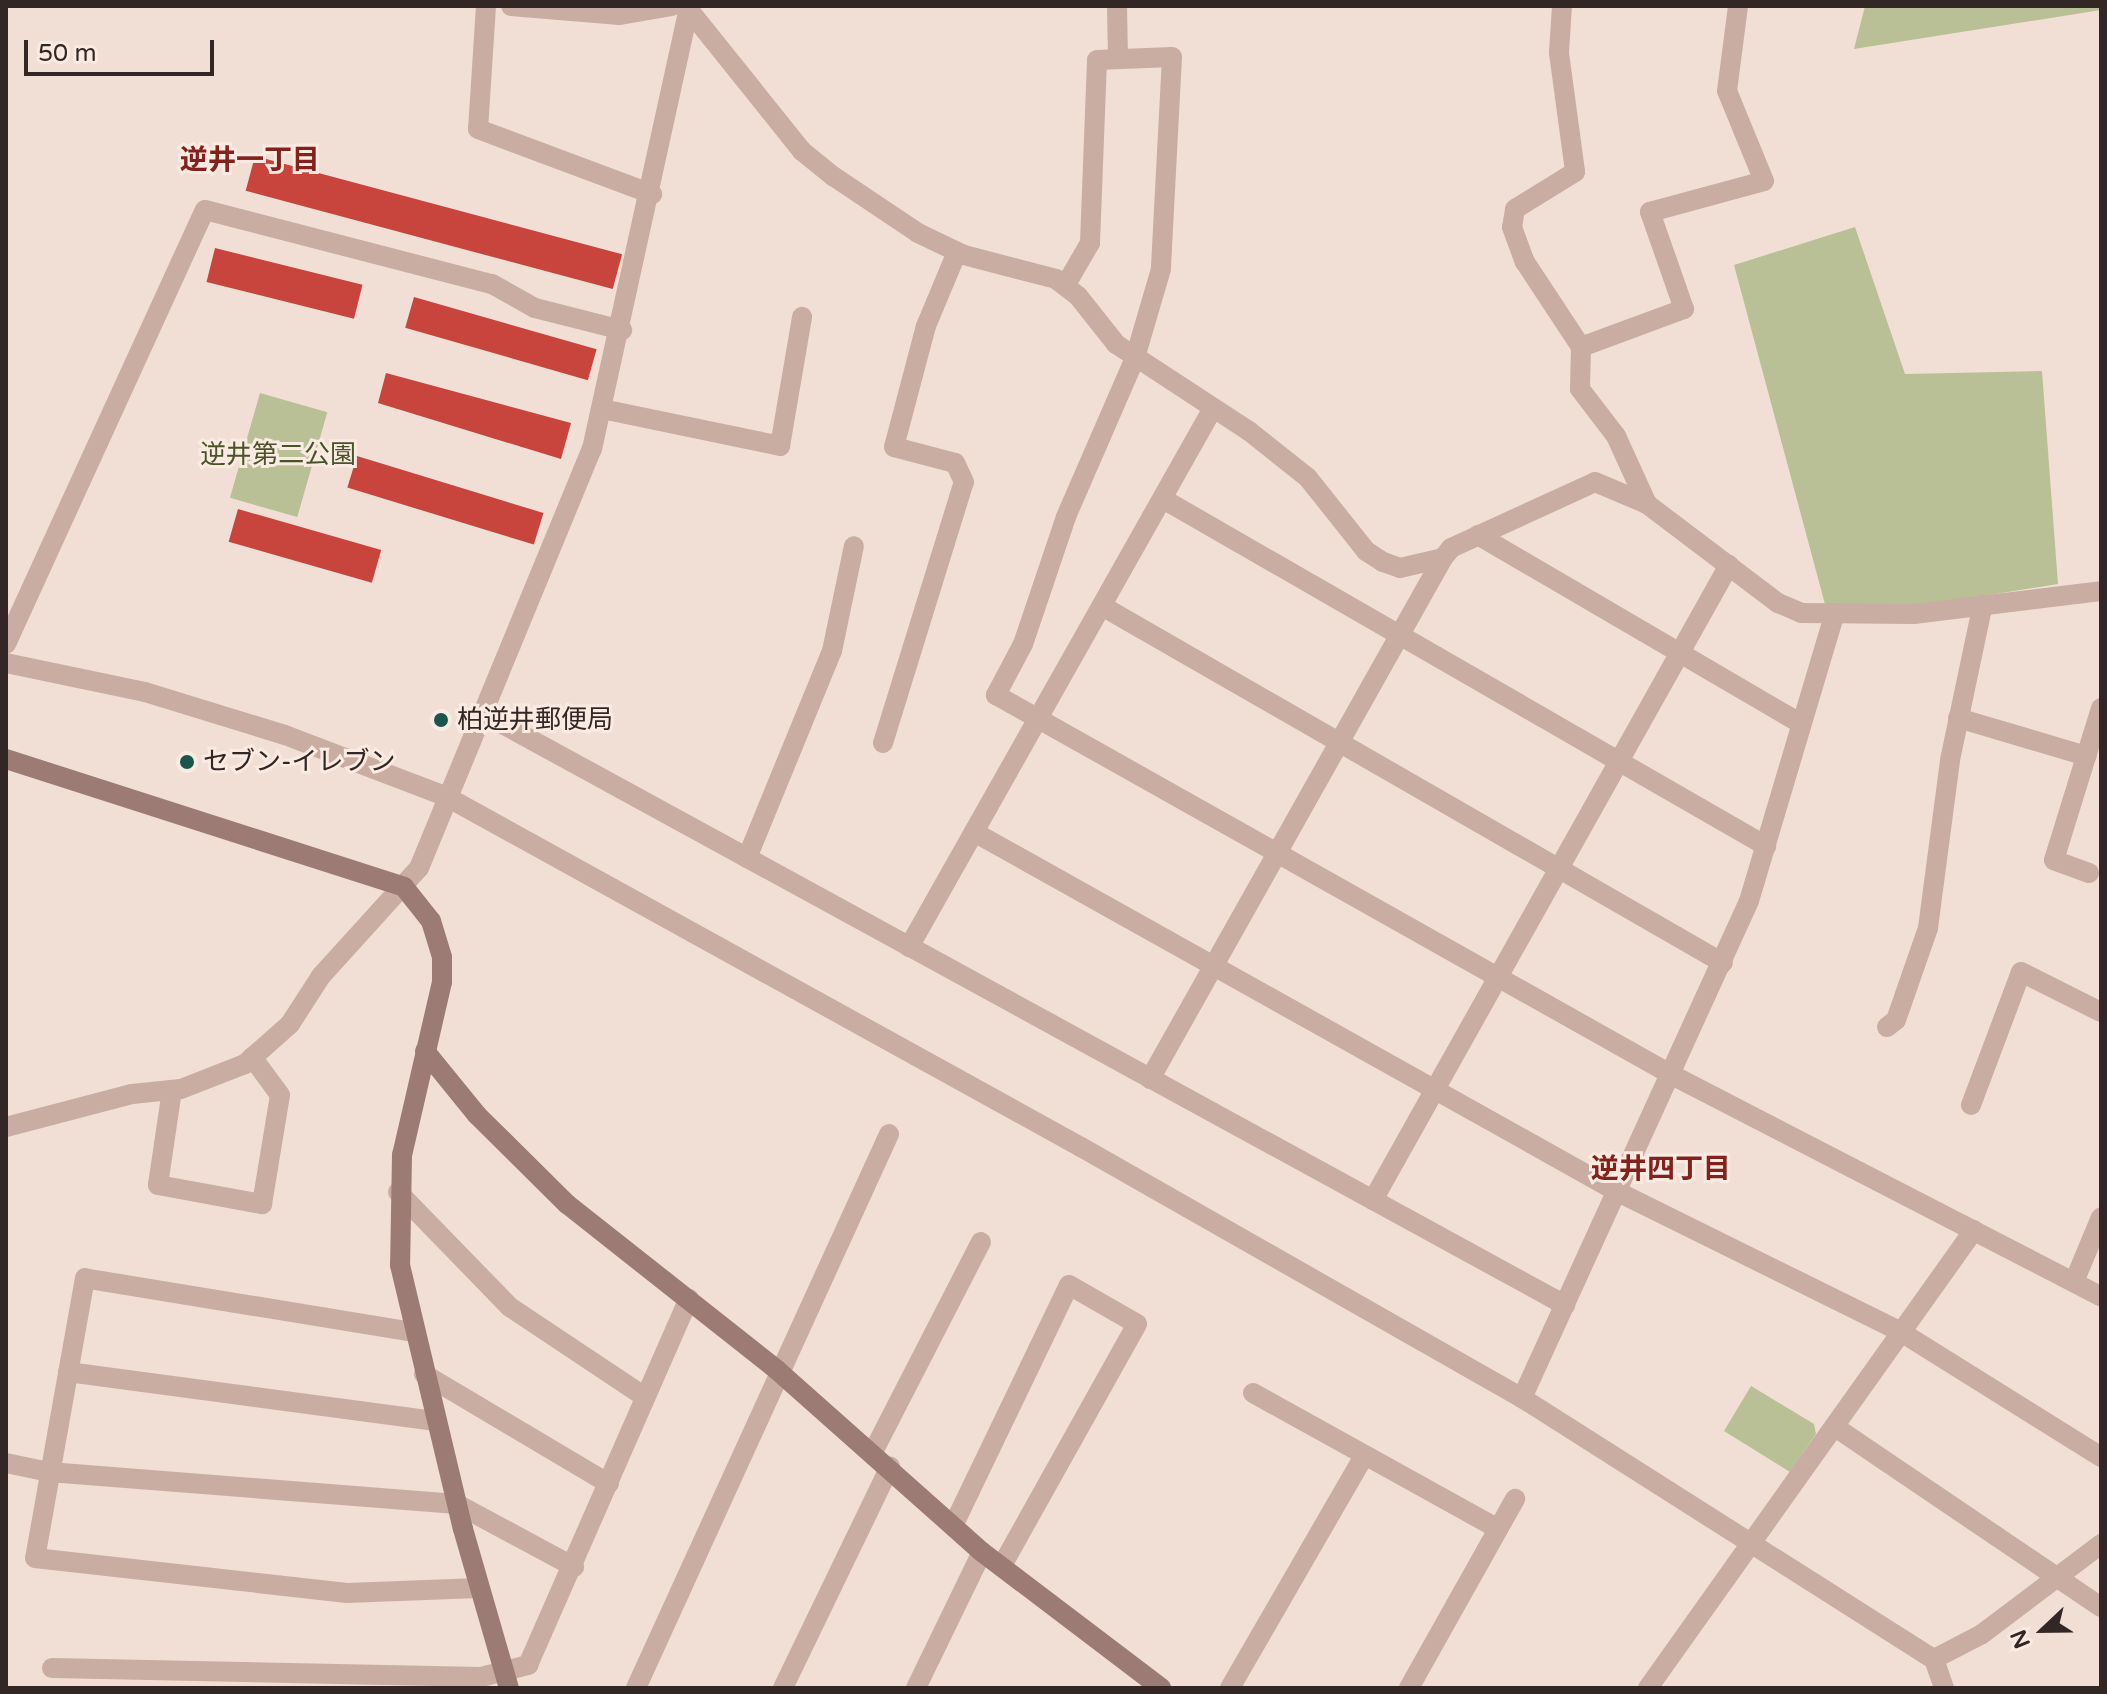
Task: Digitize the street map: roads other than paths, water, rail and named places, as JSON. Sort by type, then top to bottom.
[{"type":"street","points":[[486,6],[478,129],[652,194]]},
{"type":"street","points":[[511,6],[620,15],[683,7]]},
{"type":"street","points":[[1117,6],[1118,58]]},
{"type":"street","points":[[1562,6],[1559,53],[1575,172],[1515,209],[1512,227],[1525,262],[1581,347],[1580,389],[1616,436],[1647,504]]},
{"type":"street","points":[[1581,347],[1684,309],[1650,212],[1764,181],[1727,91],[1738,6]]},
{"type":"street","points":[[6,1127],[132,1094],[172,1090],[210,1081],[252,1057],[290,1024],[321,976],[419,868],[447,797],[486,715],[592,449],[652,194],[683,7]]},
{"type":"street","points":[[683,7],[802,151],[918,233],[957,252],[1065,286],[1135,358],[1249,431],[1316,485],[1366,551],[1400,568],[1443,558],[1478,535],[1595,482],[1647,504],[1778,603],[1801,613],[1914,614],[2101,591]]},
{"type":"street","points":[[1065,286],[1090,243],[1097,60],[1172,57],[1161,269],[1135,358],[1066,517],[1023,644],[996,695],[1672,1075],[2101,1296]]},
{"type":"street","points":[[6,644],[205,210],[492,284],[535,308],[622,330]]},
{"type":"street","points":[[883,743],[964,482],[955,463],[894,447],[926,326],[957,252]]},
{"type":"street","points":[[602,409],[780,446],[802,317]]},
{"type":"street","points":[[909,947],[1212,410]]},
{"type":"street","points":[[1163,499],[1766,846]]},
{"type":"street","points":[[1478,535],[1800,723]]},
{"type":"street","points":[[747,858],[832,651],[854,546]]},
{"type":"street","points":[[1150,1079],[1443,558]]},
{"type":"street","points":[[1373,1200],[1729,565]]},
{"type":"street","points":[[1887,1027],[1896,1020],[1928,928],[1958,718],[1983,604]]},
{"type":"street","points":[[1102,606],[1723,963]]},
{"type":"street","points":[[1522,1398],[1723,963],[1766,846],[1834,615]]},
{"type":"street","points":[[6,663],[145,692],[271,731],[447,797],[1081,1147],[1522,1398],[1934,1659],[1944,1688]]},
{"type":"street","points":[[2089,873],[2054,860],[2101,708]]},
{"type":"street","points":[[486,715],[1565,1305]]},
{"type":"street","points":[[1958,718],[2086,756]]},
{"type":"street","points":[[6,759],[404,887],[431,921],[442,957],[442,982],[425,1051],[398,1192],[400,1265],[413,1332],[506,1682]]},
{"type":"street","points":[[974,832],[1618,1192],[1901,1332],[2101,1457]]},
{"type":"street","points":[[1971,1105],[2021,972],[2101,1012]]},
{"type":"street","points":[[425,1051],[477,1115],[567,1204],[777,1370],[890,1467],[982,1552],[1161,1688]]},
{"type":"street","points":[[172,1090],[158,1185],[262,1204],[280,1095],[252,1057]]},
{"type":"street","points":[[636,1688],[777,1370],[889,1134]]},
{"type":"street","points":[[398,1192],[510,1307],[645,1397]]},
{"type":"street","points":[[2074,1282],[2101,1217]]},
{"type":"street","points":[[1648,1688],[1974,1230]]},
{"type":"street","points":[[873,1452],[981,1242]]},
{"type":"street","points":[[413,1332],[85,1278],[35,1558],[347,1593],[479,1588]]},
{"type":"street","points":[[953,1526],[1069,1285],[1137,1324],[1001,1567]]},
{"type":"street","points":[[52,1668],[506,1682],[528,1665],[574,1567],[689,1299]]},
{"type":"street","points":[[68,1372],[436,1421]]},
{"type":"street","points":[[424,1374],[609,1484]]},
{"type":"street","points":[[1253,1393],[1498,1529]]},
{"type":"street","points":[[1835,1427],[2101,1607]]},
{"type":"street","points":[[1230,1688],[1364,1456]]},
{"type":"street","points":[[6,1463],[49,1472],[457,1504],[574,1567]]},
{"type":"street","points":[[783,1688],[890,1467]]},
{"type":"street","points":[[1409,1688],[1515,1499]]},
{"type":"street","points":[[1934,1659],[1982,1634],[2101,1544]]},
{"type":"street","points":[[916,1688],[982,1552]]},
{"type":"place","name":"柏逆井郵便局","points":[[441,720]]},
{"type":"place","name":"セブン-イレブン","points":[[187,762]]},
{"type":"district","name":"逆井一丁目","points":[[250,160]]},
{"type":"district","name":"逆井四丁目","points":[[1661,1169]]},
{"type":"park label","name":"逆井第二公園","points":[[278,455]]}]
